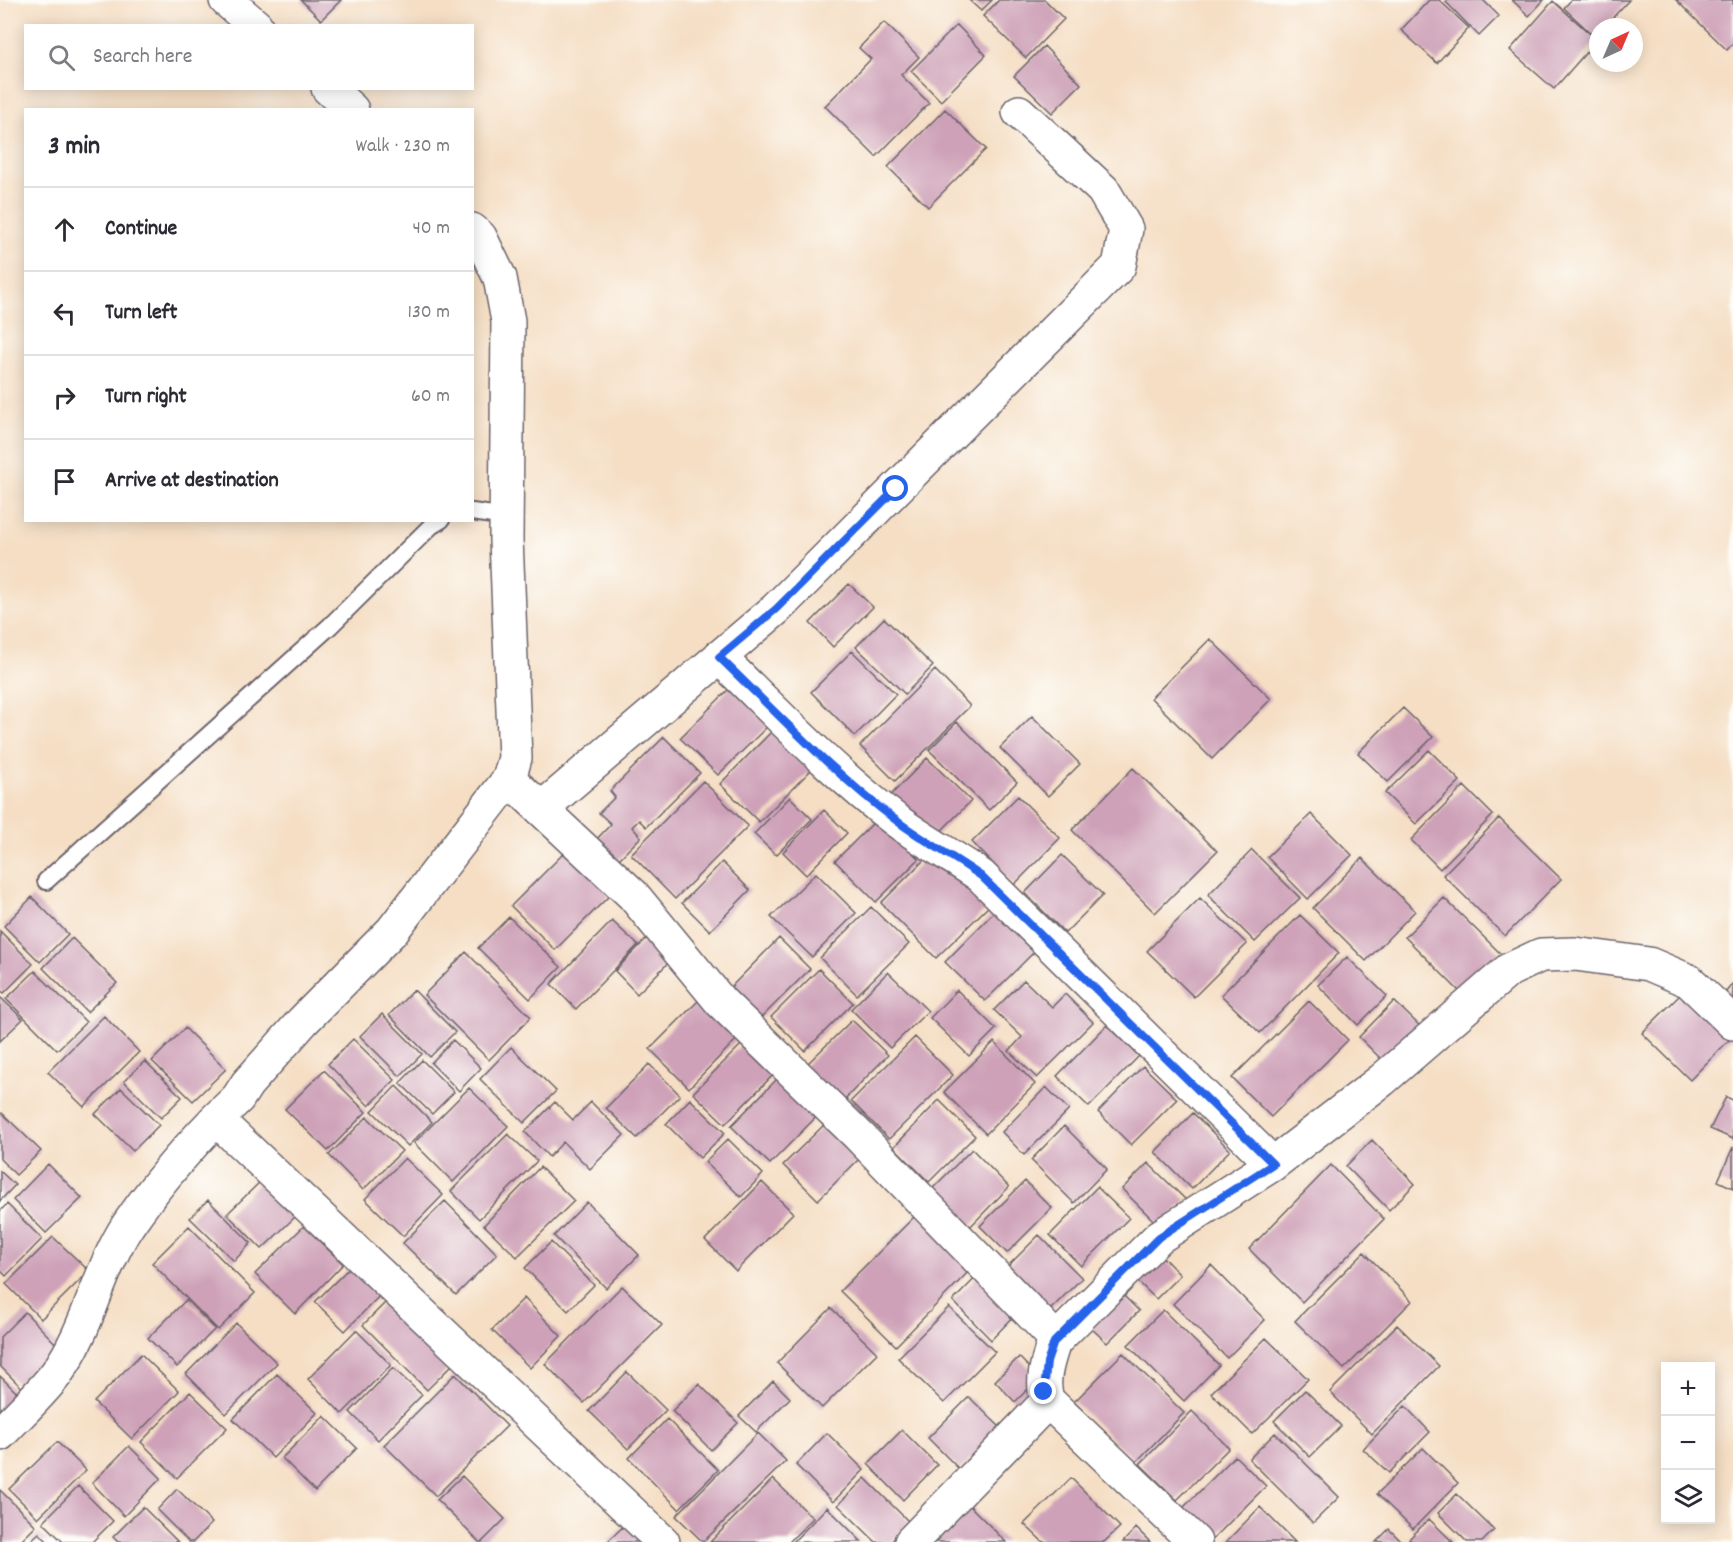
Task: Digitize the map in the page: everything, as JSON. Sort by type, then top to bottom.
[{"type":"street","points":[[226,0],[254,24]]},
{"type":"street","points":[[330,90],[350,108]]},
{"type":"street","points":[[541,809],[776,609],[1119,266],[1126,229],[1103,190],[1019,112]]},
{"type":"street","points":[[0,1434],[56,1374],[79,1334],[106,1263],[128,1226],[181,1156],[238,1098],[247,1084],[303,1021],[392,931],[509,779],[515,759],[506,517],[508,321],[500,278],[480,237],[474,232]]},
{"type":"street","points":[[719,657],[855,787],[898,822],[946,851],[981,876],[1273,1164]]},
{"type":"street","points":[[509,779],[633,895],[722,1002],[858,1135],[1050,1334],[1054,1342]]},
{"type":"street","points":[[1195,1542],[1048,1401],[1044,1392],[1047,1362],[1054,1342],[1159,1237],[1273,1164],[1382,1080],[1509,970],[1541,955],[1575,954],[1649,964],[1689,981],[1733,1023]]},
{"type":"street","points":[[216,1119],[663,1542]]},
{"type":"street","points":[[911,1542],[1048,1401]]},
{"type":"lane","points":[[474,512],[506,517]]},
{"type":"lane","points":[[46,881],[330,626],[438,522]]},
{"type":"building","points":[[301,0],[341,0],[321,20]]},
{"type":"building","points":[[969,0],[992,0],[981,11]]},
{"type":"building","points":[[999,0],[1045,0],[1064,19],[1026,58],[983,16]]},
{"type":"building","points":[[1429,0],[1439,0],[1469,28],[1437,63],[1401,30]]},
{"type":"building","points":[[1448,0],[1483,0],[1499,16],[1479,36],[1446,2]]},
{"type":"building","points":[[1512,0],[1544,0],[1529,16]]},
{"type":"building","points":[[1571,0],[1629,0],[1612,18],[1589,18],[1589,31],[1564,8]]},
{"type":"building","points":[[1676,0],[1733,0],[1733,43],[1727,50]]},
{"type":"building","points":[[1553,1],[1589,33],[1589,49],[1554,89],[1510,50]]},
{"type":"building","points":[[884,22],[919,57],[901,75],[929,103],[876,157],[825,106],[871,59],[859,48]]},
{"type":"building","points":[[957,25],[986,55],[941,101],[911,71]]},
{"type":"building","points":[[1044,46],[1081,84],[1052,113],[1014,76]]},
{"type":"building","points":[[945,109],[986,149],[928,207],[888,167]]},
{"type":"building","points":[[849,584],[873,607],[833,647],[810,623]]},
{"type":"building","points":[[884,618],[933,666],[905,694],[856,647]]},
{"type":"building","points":[[1210,639],[1271,699],[1212,759],[1151,698]]},
{"type":"building","points":[[852,651],[896,694],[855,736],[811,692]]},
{"type":"building","points":[[935,670],[970,706],[895,781],[860,746]]},
{"type":"building","points":[[734,684],[772,722],[718,775],[680,738]]},
{"type":"building","points":[[1403,708],[1433,737],[1388,782],[1358,753]]},
{"type":"building","points":[[1032,716],[1080,764],[1048,796],[1000,748]]},
{"type":"building","points":[[957,722],[1017,782],[989,810],[929,750]]},
{"type":"building","points":[[776,727],[815,766],[759,822],[720,784]]},
{"type":"building","points":[[664,737],[700,773],[646,827],[639,820],[632,827],[641,837],[614,864],[593,843],[611,824],[599,813],[615,797],[610,791]]},
{"type":"building","points":[[1429,750],[1460,781],[1416,824],[1385,793]]},
{"type":"building","points":[[927,758],[971,801],[933,839],[890,796]]},
{"type":"building","points":[[1133,768],[1217,851],[1155,913],[1072,830]]},
{"type":"building","points":[[703,781],[748,826],[675,899],[631,854]]},
{"type":"building","points":[[1464,786],[1493,815],[1440,869],[1411,840]]},
{"type":"building","points":[[1018,796],[1060,838],[1014,885],[972,842]]},
{"type":"building","points":[[790,797],[812,819],[776,855],[754,834]]},
{"type":"building","points":[[824,810],[847,833],[806,875],[783,852]]},
{"type":"building","points":[[1311,814],[1352,855],[1308,899],[1267,857]]},
{"type":"building","points":[[1499,818],[1561,879],[1505,936],[1443,875]]},
{"type":"building","points":[[877,819],[919,859],[876,902],[835,861]]},
{"type":"building","points":[[936,848],[992,903],[936,958],[881,903]]},
{"type":"building","points":[[567,850],[611,894],[555,950],[511,906]]},
{"type":"building","points":[[1252,850],[1300,898],[1255,942],[1208,895]]},
{"type":"building","points":[[1062,855],[1103,895],[1065,933],[1025,893]]},
{"type":"building","points":[[1362,858],[1415,911],[1366,961],[1313,908]]},
{"type":"building","points":[[722,862],[750,890],[710,931],[682,903]]},
{"type":"building","points":[[816,873],[856,913],[812,957],[771,917]]},
{"type":"building","points":[[32,897],[68,934],[40,962],[4,926]]},
{"type":"building","points":[[1200,898],[1247,944],[1194,997],[1147,951]]},
{"type":"building","points":[[1444,898],[1504,957],[1465,997],[1405,937]]},
{"type":"building","points":[[1005,901],[1045,941],[985,1001],[945,962]]},
{"type":"building","points":[[871,907],[909,944],[857,995],[820,958]]},
{"type":"building","points":[[1300,915],[1339,953],[1260,1033],[1221,995]]},
{"type":"building","points":[[509,917],[561,967],[530,999],[478,948]]},
{"type":"building","points":[[612,921],[638,945],[576,1009],[551,984]]},
{"type":"building","points":[[0,931],[33,964],[4,993],[0,990]]},
{"type":"building","points":[[648,937],[671,960],[637,994],[615,971]]},
{"type":"building","points":[[72,938],[117,983],[87,1012],[43,968]]},
{"type":"building","points":[[779,938],[810,969],[757,1022],[726,992]]},
{"type":"building","points":[[466,952],[531,1017],[489,1060],[424,995]]},
{"type":"building","points":[[1347,957],[1387,996],[1358,1025],[1318,985]]},
{"type":"building","points":[[819,969],[853,1003],[805,1051],[771,1017]]},
{"type":"building","points":[[35,971],[86,1022],[57,1050],[6,999]]},
{"type":"building","points":[[888,972],[928,1011],[890,1048],[851,1009]]},
{"type":"building","points":[[1024,980],[1052,1007],[1065,994],[1093,1022],[1037,1078],[1009,1051],[1022,1037],[994,1010]]},
{"type":"building","points":[[1733,983],[1733,1006],[1722,997]]},
{"type":"building","points":[[1686,989],[1733,1036],[1690,1080],[1642,1033]]},
{"type":"building","points":[[414,990],[455,1032],[430,1057],[389,1015]]},
{"type":"building","points":[[957,990],[996,1029],[969,1056],[930,1018]]},
{"type":"building","points":[[0,997],[23,1019],[0,1041]]},
{"type":"building","points":[[699,1000],[737,1039],[689,1088],[650,1049]]},
{"type":"building","points":[[1309,1001],[1348,1040],[1271,1117],[1232,1078]]},
{"type":"building","points":[[1394,1001],[1424,1030],[1388,1066],[1359,1037]]},
{"type":"building","points":[[382,1014],[422,1054],[400,1076],[360,1036]]},
{"type":"building","points":[[104,1016],[139,1052],[84,1107],[48,1072]]},
{"type":"building","points":[[852,1020],[888,1055],[840,1104],[803,1068]]},
{"type":"building","points":[[1107,1025],[1139,1056],[1089,1107],[1057,1076]]},
{"type":"building","points":[[185,1028],[226,1069],[193,1101],[152,1061]]},
{"type":"building","points":[[915,1037],[953,1075],[889,1139],[851,1101]]},
{"type":"building","points":[[353,1039],[395,1080],[369,1106],[328,1064]]},
{"type":"building","points":[[453,1040],[481,1068],[459,1091],[431,1063]]},
{"type":"building","points":[[994,1042],[1035,1084],[986,1134],[944,1092]]},
{"type":"building","points":[[743,1043],[774,1074],[725,1124],[693,1093]]},
{"type":"building","points":[[511,1047],[556,1091],[524,1123],[480,1079]]},
{"type":"building","points":[[422,1060],[454,1092],[432,1114],[400,1083]]},
{"type":"building","points":[[145,1061],[182,1097],[161,1118],[124,1081]]},
{"type":"building","points":[[649,1064],[680,1095],[637,1138],[606,1108]]},
{"type":"building","points":[[1143,1066],[1177,1099],[1131,1145],[1098,1112]]},
{"type":"building","points":[[324,1070],[366,1112],[328,1151],[285,1109]]},
{"type":"building","points":[[778,1078],[817,1116],[770,1164],[731,1126]]},
{"type":"building","points":[[396,1086],[432,1122],[408,1146],[372,1111]]},
{"type":"building","points":[[1046,1087],[1069,1110],[1024,1155],[1002,1132]]},
{"type":"building","points":[[121,1088],[159,1125],[133,1151],[95,1114]]},
{"type":"building","points":[[469,1088],[508,1126],[453,1182],[414,1143]]},
{"type":"building","points":[[1726,1097],[1733,1100],[1733,1139],[1710,1129]]},
{"type":"building","points":[[690,1099],[725,1133],[700,1158],[666,1124]]},
{"type":"building","points":[[939,1100],[975,1136],[929,1182],[894,1147]]},
{"type":"building","points":[[555,1102],[573,1120],[591,1102],[624,1135],[590,1169],[563,1142],[549,1157],[525,1132]]},
{"type":"building","points":[[2,1113],[41,1151],[16,1175],[0,1159],[0,1115]]},
{"type":"building","points":[[1193,1113],[1230,1150],[1192,1189],[1155,1152]]},
{"type":"building","points":[[367,1117],[402,1151],[363,1190],[329,1155]]},
{"type":"building","points":[[827,1122],[861,1157],[818,1200],[783,1165]]},
{"type":"building","points":[[1064,1126],[1107,1169],[1074,1203],[1031,1160]]},
{"type":"building","points":[[508,1134],[537,1161],[479,1219],[451,1191]]},
{"type":"building","points":[[728,1139],[763,1174],[741,1197],[705,1162]]},
{"type":"building","points":[[1372,1140],[1415,1184],[1389,1210],[1346,1166]]},
{"type":"building","points":[[1733,1147],[1733,1188],[1718,1181]]},
{"type":"building","points":[[972,1149],[1009,1187],[966,1231],[928,1193]]},
{"type":"building","points":[[405,1158],[443,1195],[403,1236],[365,1199]]},
{"type":"building","points":[[1148,1163],[1186,1200],[1160,1227],[1122,1189]]},
{"type":"building","points":[[48,1164],[82,1198],[46,1233],[13,1200]]},
{"type":"building","points":[[1331,1165],[1384,1219],[1302,1302],[1249,1249]]},
{"type":"building","points":[[540,1167],[574,1201],[517,1257],[484,1225]]},
{"type":"building","points":[[0,1171],[15,1185],[0,1201]]},
{"type":"building","points":[[263,1179],[298,1214],[262,1249],[227,1214]]},
{"type":"building","points":[[1025,1181],[1052,1208],[1007,1253],[980,1226]]},
{"type":"building","points":[[762,1182],[793,1213],[736,1271],[705,1240]]},
{"type":"building","points":[[1097,1187],[1129,1218],[1081,1266],[1050,1235]]},
{"type":"building","points":[[208,1200],[251,1243],[234,1261],[190,1218]]},
{"type":"building","points":[[445,1201],[497,1254],[456,1295],[403,1243]]},
{"type":"building","points":[[587,1202],[639,1255],[606,1288],[554,1236]]},
{"type":"building","points":[[7,1204],[42,1239],[6,1276],[0,1270],[0,1211]]},
{"type":"building","points":[[918,1213],[973,1267],[896,1346],[840,1291]]},
{"type":"building","points":[[189,1226],[255,1293],[218,1330],[152,1263]]},
{"type":"building","points":[[304,1226],[343,1264],[295,1314],[255,1274]]},
{"type":"building","points":[[1039,1235],[1082,1278],[1044,1316],[1001,1273]]},
{"type":"building","points":[[53,1237],[89,1271],[41,1319],[6,1284]]},
{"type":"building","points":[[551,1242],[594,1285],[568,1311],[525,1268]]},
{"type":"building","points":[[1154,1248],[1180,1275],[1156,1299],[1129,1273]]},
{"type":"building","points":[[1364,1252],[1412,1301],[1344,1369],[1295,1321]]},
{"type":"building","points":[[360,1257],[389,1286],[345,1331],[315,1302]]},
{"type":"building","points":[[1211,1265],[1265,1320],[1227,1358],[1173,1304]]},
{"type":"building","points":[[983,1270],[1021,1309],[991,1340],[953,1301]]},
{"type":"building","points":[[622,1286],[662,1325],[584,1403],[545,1364]]},
{"type":"building","points":[[1120,1292],[1139,1311],[1107,1343],[1087,1324]]},
{"type":"building","points":[[392,1296],[457,1360],[427,1390],[363,1325]]},
{"type":"building","points":[[524,1298],[561,1336],[530,1368],[492,1330]]},
{"type":"building","points":[[186,1300],[215,1329],[177,1367],[148,1338]]},
{"type":"building","points":[[949,1307],[995,1352],[944,1403],[898,1358]]},
{"type":"building","points":[[831,1308],[877,1353],[822,1408],[777,1363]]},
{"type":"building","points":[[1163,1310],[1219,1365],[1184,1401],[1128,1345]]},
{"type":"building","points":[[25,1312],[61,1349],[22,1388],[0,1366],[0,1337]]},
{"type":"building","points":[[236,1323],[277,1363],[226,1414],[186,1374]]},
{"type":"building","points":[[1397,1325],[1439,1366],[1372,1434],[1330,1392]]},
{"type":"building","points":[[356,1330],[391,1365],[342,1414],[308,1379]]},
{"type":"building","points":[[1266,1338],[1308,1379],[1252,1434],[1211,1393]]},
{"type":"building","points":[[1123,1353],[1184,1413],[1136,1462],[1074,1402]]},
{"type":"building","points":[[141,1354],[179,1391],[132,1439],[94,1402]]},
{"type":"building","points":[[1019,1357],[1039,1378],[1015,1402],[995,1381]]},
{"type":"building","points":[[393,1368],[422,1395],[378,1440],[350,1412]]},
{"type":"building","points":[[627,1372],[666,1410],[628,1449],[589,1411]]},
{"type":"building","points":[[277,1374],[317,1413],[273,1458],[233,1419]]},
{"type":"building","points":[[455,1374],[507,1426],[436,1496],[384,1445]]},
{"type":"building","points":[[0,1376],[22,1398],[0,1420]]},
{"type":"building","points":[[773,1381],[790,1398],[756,1432],[739,1416]]},
{"type":"building","points":[[699,1384],[738,1423],[711,1450],[672,1411]]},
{"type":"building","points":[[1305,1390],[1341,1426],[1310,1457],[1274,1421]]},
{"type":"building","points":[[190,1392],[227,1428],[177,1478],[141,1442]]},
{"type":"building","points":[[969,1397],[1001,1428],[960,1470],[928,1438]]},
{"type":"building","points":[[1405,1406],[1430,1432],[1389,1473],[1363,1449]]},
{"type":"building","points":[[1192,1411],[1229,1448],[1177,1500],[1140,1464]]},
{"type":"building","points":[[324,1416],[357,1448],[315,1491],[282,1458]]},
{"type":"building","points":[[667,1419],[718,1470],[679,1509],[629,1458]]},
{"type":"building","points":[[902,1430],[937,1465],[903,1500],[868,1464]]},
{"type":"building","points":[[758,1433],[786,1461],[703,1542],[676,1516]]},
{"type":"building","points":[[827,1433],[864,1470],[833,1502],[796,1465]]},
{"type":"building","points":[[1275,1433],[1339,1497],[1313,1523],[1249,1459]]},
{"type":"building","points":[[57,1442],[86,1470],[38,1518],[9,1489]]},
{"type":"building","points":[[129,1446],[161,1478],[124,1516],[92,1483]]},
{"type":"building","points":[[1423,1448],[1458,1483],[1413,1529],[1377,1494]]},
{"type":"building","points":[[1235,1456],[1266,1486],[1210,1542],[1178,1513]]},
{"type":"building","points":[[462,1476],[505,1519],[482,1542],[479,1542],[437,1500]]},
{"type":"building","points":[[865,1478],[910,1523],[891,1542],[876,1542],[838,1505]]},
{"type":"building","points":[[1071,1478],[1120,1527],[1104,1542],[1043,1542],[1024,1524]]},
{"type":"building","points":[[773,1479],[813,1518],[789,1542],[710,1542]]},
{"type":"building","points":[[78,1486],[113,1521],[92,1542],[63,1542],[43,1522]]},
{"type":"building","points":[[177,1489],[212,1523],[193,1542],[189,1542],[157,1510]]},
{"type":"building","points":[[0,1490],[36,1526],[20,1542],[0,1542]]},
{"type":"building","points":[[1457,1494],[1494,1530],[1482,1542],[1467,1542],[1438,1513]]},
{"type":"building","points":[[965,1501],[1006,1542],[925,1542]]},
{"type":"building","points":[[143,1507],[178,1542],[118,1542],[113,1537]]},
{"type":"building","points":[[827,1507],[862,1542],[793,1542]]},
{"type":"building","points":[[1260,1507],[1295,1542],[1226,1542]]},
{"type":"building","points":[[1429,1519],[1453,1542],[1413,1542],[1409,1539]]},
{"type":"building","points":[[630,1520],[653,1542],[607,1542]]},
{"type":"building","points":[[1136,1528],[1150,1542],[1123,1542]]},
{"type":"building","points":[[1389,1529],[1402,1542],[1376,1542]]},
{"type":"building","points":[[39,1533],[48,1542],[29,1542]]},
{"type":"route","points":[[896,489],[776,609],[719,657],[855,787],[898,822],[946,851],[981,876],[1273,1164],[1159,1237],[1054,1342],[1047,1362],[1044,1392]]}]
